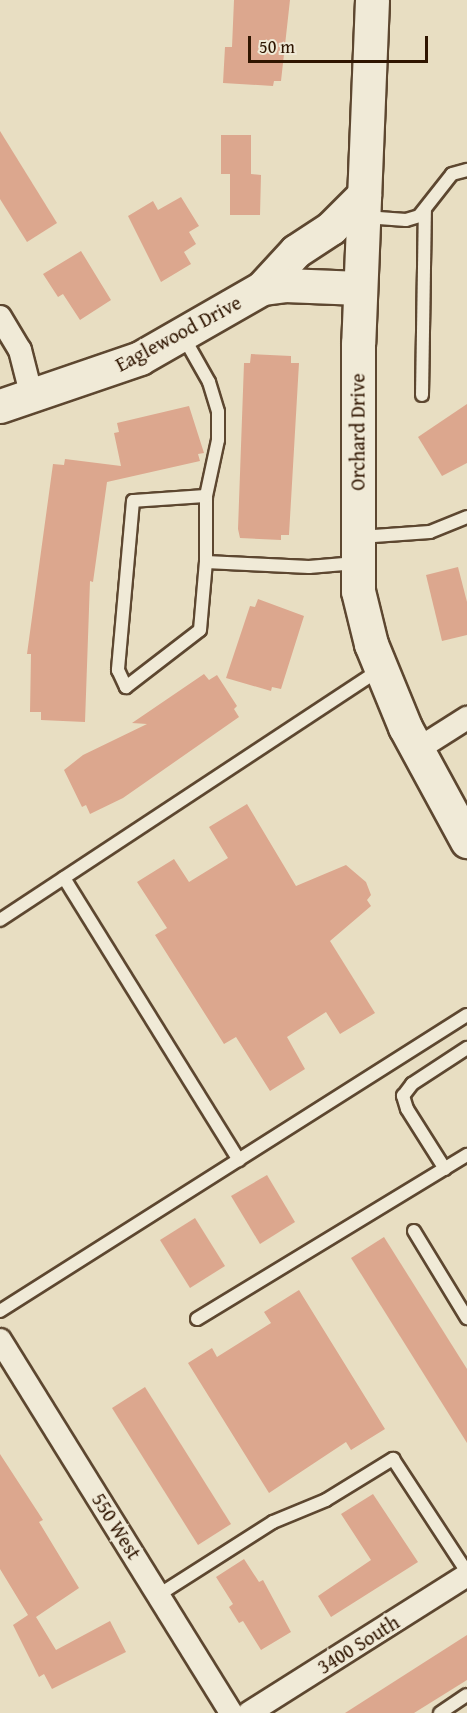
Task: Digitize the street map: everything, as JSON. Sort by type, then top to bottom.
[{"type":"main road","name":"Orchard Drive","points":[[372,0],[360,288],[356,550],[364,618],[380,669],[415,751],[467,841]]},
{"type":"main road","points":[[262,288],[296,251],[364,206]]},
{"type":"main road","name":"Eaglewood Drive","points":[[0,406],[33,397],[132,362],[183,336],[262,288],[285,285],[360,288]]},
{"type":"street","points":[[0,317],[20,350],[33,397]]},
{"type":"street","points":[[415,751],[467,718]]},
{"type":"street","name":"550 West","points":[[0,1340],[160,1594],[231,1713]]},
{"type":"street","name":"3400 South","points":[[249,1713],[467,1574]]},
{"type":"lane","points":[[364,206],[406,220],[425,211],[452,174],[467,170]]},
{"type":"lane","points":[[422,395],[425,211]]},
{"type":"lane","points":[[183,336],[209,382],[218,412],[218,440],[206,496],[206,562],[200,630],[126,687],[118,670],[133,501],[206,496]]},
{"type":"lane","points":[[206,562],[309,567],[356,550],[430,532],[467,517]]},
{"type":"lane","points":[[0,920],[380,669]]},
{"type":"lane","points":[[64,878],[239,1160]]},
{"type":"lane","points":[[0,1311],[467,1015]]},
{"type":"lane","points":[[445,1169],[407,1109],[403,1096],[412,1084],[467,1048]]},
{"type":"lane","points":[[197,1319],[467,1155]]},
{"type":"lane","points":[[414,1231],[467,1318]]},
{"type":"lane","points":[[160,1594],[273,1522],[326,1500],[393,1459],[467,1574]]},
{"type":"lane","points":[[440,1713],[467,1695]]},
{"type":"building","points":[[234,0],[290,0],[281,81],[274,81],[273,86],[223,83],[225,47],[232,47]]},
{"type":"building","points":[[0,131],[57,223],[27,242],[0,199]]},
{"type":"building","points":[[221,135],[251,135],[251,174],[261,175],[260,215],[230,215],[230,174],[221,174]]},
{"type":"building","points":[[181,197],[199,226],[189,232],[196,244],[184,252],[191,264],[161,282],[128,216],[153,201],[158,210]]},
{"type":"building","points":[[81,251],[111,300],[80,320],[63,294],[58,297],[43,274]]},
{"type":"building","points":[[251,354],[291,356],[291,363],[299,363],[289,535],[281,535],[281,540],[240,538],[238,529],[244,363],[250,363]]},
{"type":"building","points":[[467,404],[467,463],[442,476],[418,437]]},
{"type":"building","points":[[189,406],[204,453],[198,454],[200,461],[107,482],[93,582],[90,581],[85,722],[41,720],[41,712],[30,712],[31,654],[27,654],[53,464],[64,465],[65,459],[121,466],[114,433],[119,432],[117,423]]},
{"type":"building","points":[[458,567],[467,602],[467,635],[442,641],[426,575]]},
{"type":"building","points":[[258,599],[304,616],[281,689],[272,687],[271,691],[226,678],[250,606],[255,607]]},
{"type":"building","points":[[204,674],[209,680],[217,675],[237,706],[234,709],[239,717],[123,798],[90,814],[86,805],[82,807],[64,770],[83,755],[147,724],[132,723]]},
{"type":"building","points":[[247,804],[296,886],[346,865],[366,882],[371,895],[367,900],[371,906],[330,941],[375,1013],[340,1034],[326,1012],[287,1037],[305,1069],[270,1091],[236,1037],[224,1044],[155,935],[167,928],[137,882],[174,859],[189,882],[228,858],[209,827]]},
{"type":"building","points":[[267,1175],[295,1222],[260,1244],[231,1196]]},
{"type":"building","points":[[195,1218],[225,1266],[190,1288],[160,1240]]},
{"type":"building","points":[[384,1237],[467,1369],[467,1443],[351,1258]]},
{"type":"building","points":[[299,1290],[385,1429],[351,1450],[346,1442],[269,1493],[188,1363],[212,1348],[217,1357],[271,1323],[264,1312]]},
{"type":"building","points":[[145,1387],[231,1524],[198,1545],[112,1408]]},
{"type":"building","points":[[0,1454],[43,1520],[39,1522],[79,1588],[36,1617],[56,1650],[110,1621],[126,1652],[52,1689],[44,1674],[39,1677],[13,1625],[28,1615],[0,1569]]},
{"type":"building","points":[[373,1494],[418,1562],[331,1617],[318,1596],[371,1560],[341,1514]]},
{"type":"building","points":[[244,1559],[259,1582],[263,1580],[291,1632],[261,1650],[243,1621],[239,1623],[229,1607],[233,1604],[216,1577]]},
{"type":"building","points":[[467,1635],[467,1680],[414,1713],[345,1713]]}]
